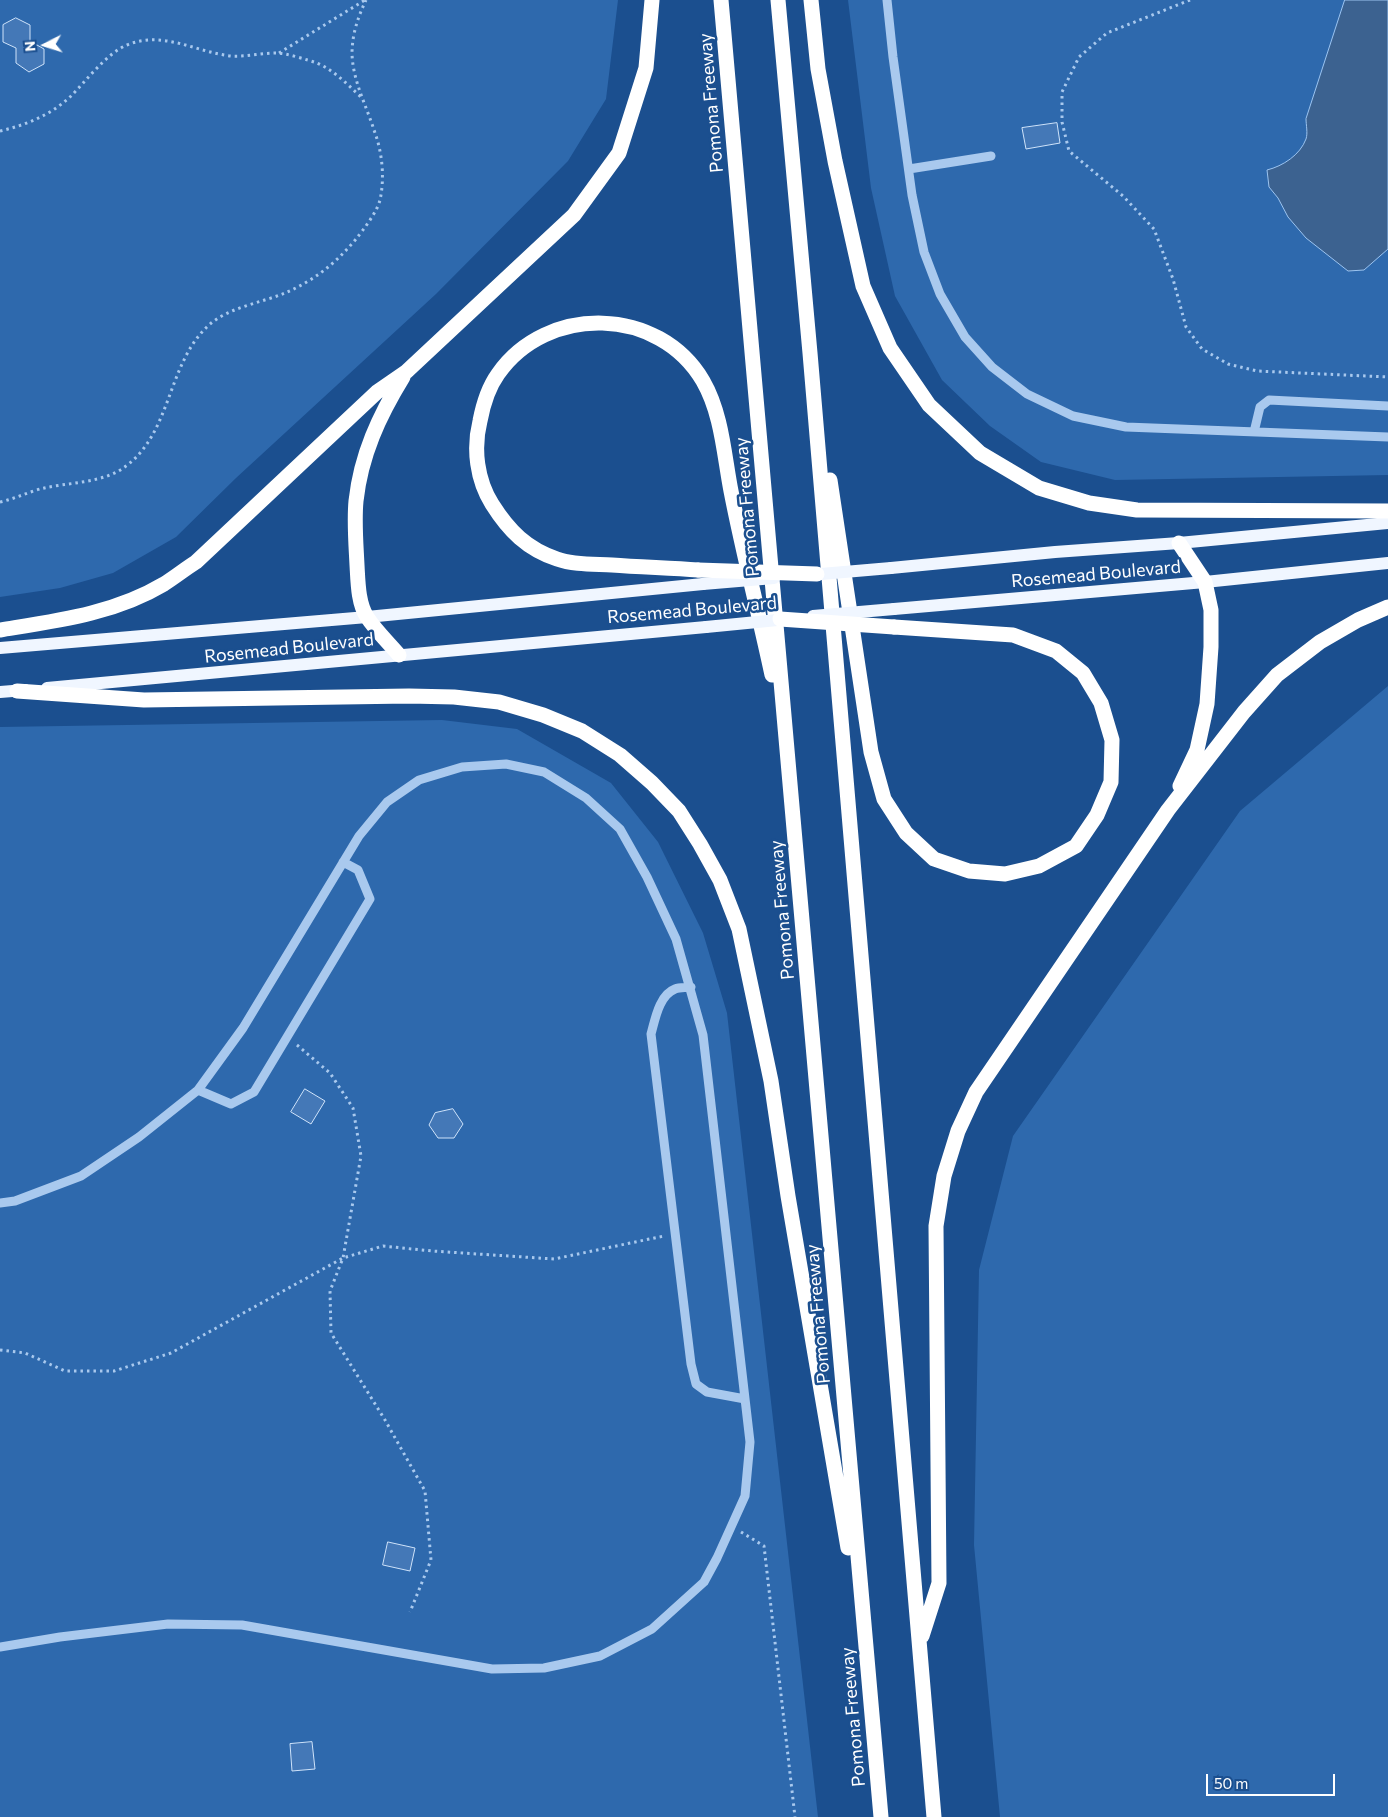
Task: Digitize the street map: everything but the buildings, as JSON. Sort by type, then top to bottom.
[{"type":"highway","points":[[0,630],[92,614],[131,600],[162,585],[196,562],[377,392],[406,372],[574,215],[619,153],[646,68],[652,0]]},
{"type":"highway","name":"Pomona Freeway","points":[[720,0],[881,1817]]},
{"type":"highway","points":[[778,0],[810,353],[934,1817]]},
{"type":"highway","points":[[811,0],[818,69],[835,161],[863,286],[890,348],[929,405],[980,453],[1039,488],[1089,503],[1137,510],[1388,511]]},
{"type":"highway","points":[[786,734],[732,492],[722,435],[703,381],[686,360],[666,343],[645,330],[620,324],[587,323],[559,328],[533,341],[513,357],[498,375],[484,402],[477,433],[477,463],[486,494],[505,525],[528,546],[558,560],[588,564],[698,570],[817,574]]},
{"type":"highway","points":[[780,619],[894,626],[1013,635],[1056,651],[1082,673],[1102,704],[1112,740],[1111,782],[1097,815],[1076,846],[1039,866],[1005,874],[969,871],[934,859],[906,833],[884,799],[871,752],[810,353]]},
{"type":"highway","points":[[399,655],[367,617],[360,596],[355,530],[357,493],[370,438],[387,403],[406,372]]},
{"type":"highway","points":[[1168,810],[1197,750],[1207,704],[1211,647],[1211,610],[1205,582],[1179,543]]},
{"type":"highway","points":[[920,1643],[939,1583],[936,1226],[944,1176],[955,1140],[976,1092],[1168,810],[1244,712],[1277,675],[1320,642],[1358,620],[1388,607]]},
{"type":"highway","points":[[16,691],[144,700],[410,696],[454,697],[498,702],[543,714],[582,731],[620,755],[652,783],[679,811],[720,880],[739,929],[770,1081],[866,1655]]},
{"type":"main road","name":"Rosemead Boulevard","points":[[0,648],[367,617],[702,584],[1388,523]]},
{"type":"main road","name":"Rosemead Boulevard","points":[[0,692],[780,619],[1205,582],[1388,563]]},
{"type":"lane","points":[[887,0],[912,195],[924,252],[940,294],[965,337],[992,366],[1027,394],[1073,416],[1126,427],[1388,437]]},
{"type":"lane","points":[[909,169],[991,156]]},
{"type":"lane","points":[[1254,432],[1260,407],[1269,400],[1388,406]]},
{"type":"lane","points":[[0,1204],[15,1201],[81,1176],[139,1137],[198,1090],[243,1028],[359,836],[387,802],[419,780],[462,768],[506,764],[544,772],[586,798],[620,830],[647,877],[676,939],[691,987],[704,1035],[750,1442],[745,1496],[704,1582],[652,1629],[600,1656],[544,1668],[492,1669],[242,1625],[168,1624],[60,1637],[0,1647]]},
{"type":"lane","points":[[198,1090],[231,1104],[254,1092],[370,899],[358,870],[343,862]]},
{"type":"lane","points":[[691,987],[674,989],[666,997],[656,1014],[651,1034],[691,1364],[696,1384],[707,1392],[745,1399]]},
{"type":"path","points":[[278,53],[366,0]]},
{"type":"path","points":[[0,502],[39,490],[105,477],[125,467],[139,455],[149,440],[187,353],[197,337],[211,324],[229,313],[286,292],[312,278],[338,260],[364,230],[380,202],[382,180],[381,156],[375,131],[355,78],[352,54],[358,17],[366,0]]},
{"type":"path","points":[[1190,0],[1107,33],[1079,57],[1062,92],[1062,122],[1069,151],[1123,196],[1154,229],[1173,279],[1186,327],[1202,349],[1228,364],[1257,371],[1388,377]]},
{"type":"path","points":[[0,131],[36,120],[45,115],[69,98],[104,62],[126,46],[151,39],[174,42],[230,56],[278,53],[317,64],[342,79],[362,98]]},
{"type":"path","points":[[287,1036],[330,1074],[353,1108],[361,1156],[343,1258],[330,1291],[331,1333],[385,1420],[425,1491],[431,1560],[410,1612]]},
{"type":"path","points":[[0,1350],[25,1353],[65,1371],[114,1371],[171,1353],[343,1258],[383,1246],[432,1252],[554,1259],[676,1234]]},
{"type":"path","points":[[731,1526],[764,1546],[795,1817]]},
{"type":"shaded area","points":[[0,0],[618,0],[606,99],[568,161],[436,294],[236,478],[176,537],[113,573],[60,588],[0,597]]},
{"type":"shaded area","points":[[848,0],[1388,0],[1388,475],[1115,480],[1041,462],[990,426],[942,380],[895,296],[871,188]]},
{"type":"shaded area","points":[[1345,0],[1388,0],[1388,249],[1364,270],[1348,271],[1306,238],[1288,217],[1278,198],[1269,187],[1267,170],[1279,166],[1290,159],[1300,150],[1306,139],[1306,119]]},
{"type":"shaded area","points":[[1388,686],[1388,1817],[1000,1817],[974,1545],[979,1270],[1013,1136],[1240,811]]},
{"type":"shaded area","points":[[442,720],[517,729],[611,783],[658,842],[703,933],[727,1013],[818,1817],[0,1817],[0,727]]}]
